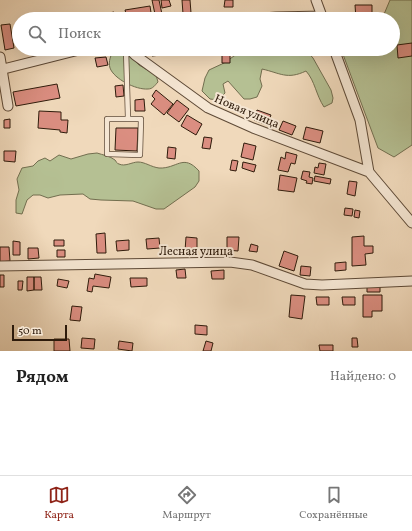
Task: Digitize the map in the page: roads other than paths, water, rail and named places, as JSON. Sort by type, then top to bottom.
[{"type":"street","points":[[319,1],[322,12]]},
{"type":"street","points":[[0,56],[1,70],[8,106]]},
{"type":"street","points":[[1,70],[56,56]]},
{"type":"street","name":"Новая улица","points":[[136,56],[208,108],[253,128],[370,172]]},
{"type":"street","points":[[337,56],[360,120],[370,172],[412,223]]},
{"type":"street","name":"Лесная улица","points":[[0,266],[230,262],[252,265],[305,284],[322,285],[412,281]]},
{"type":"lane","points":[[128,56],[128,119]]},
{"type":"lane","points":[[107,119],[128,119],[141,119],[140,154],[107,154],[107,119]]}]
